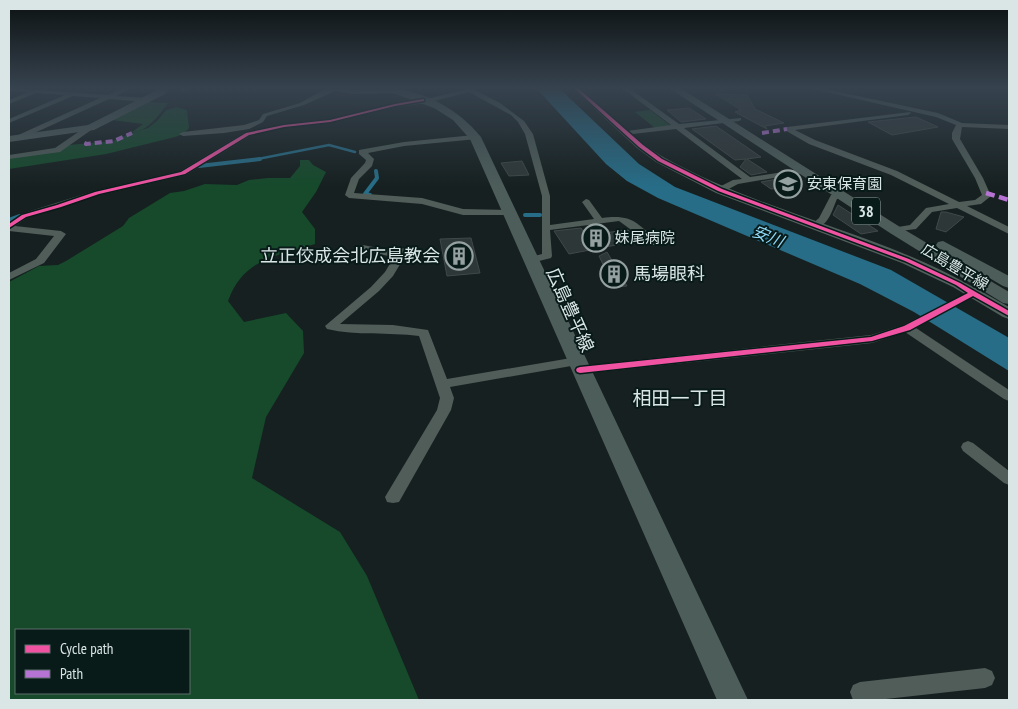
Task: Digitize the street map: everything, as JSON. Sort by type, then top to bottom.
[{"type":"main road","name":"広島豊平線","points":[[459,121],[474,137],[510,213],[733,700]]},
{"type":"main road","name":"広島豊平線","points":[[724,121],[895,230],[1009,299]]},
{"type":"main road","name":"広島豊平線","points":[[742,121],[1009,283]]},
{"type":"street","points":[[12,139],[52,121]]},
{"type":"street","points":[[9,157],[57,150],[104,121]]},
{"type":"street","points":[[183,134],[230,130],[246,127],[258,121]]},
{"type":"street","points":[[263,121],[268,129]]},
{"type":"street","points":[[9,219],[60,206],[97,193],[183,173],[248,134],[268,129],[329,121]]},
{"type":"street","points":[[521,121],[529,134],[546,196],[545,228],[547,256],[530,260]]},
{"type":"street","points":[[613,121],[660,160],[720,190],[907,260],[1009,314]]},
{"type":"street","points":[[670,121],[749,180]]},
{"type":"street","points":[[627,133],[723,121]]},
{"type":"street","points":[[842,121],[787,129],[812,142],[894,173],[1009,231]]},
{"type":"street","points":[[954,121],[960,125],[1009,127]]},
{"type":"street","points":[[895,230],[914,227],[929,210],[978,202],[987,196],[979,178],[956,139],[956,133],[960,125]]},
{"type":"street","points":[[12,139],[90,128]]},
{"type":"street","points":[[230,130],[248,134]]},
{"type":"street","points":[[474,137],[404,144],[364,151],[362,152],[370,160],[369,164],[355,178],[349,195],[422,201],[463,212],[510,213]]},
{"type":"street","points":[[720,190],[736,182],[803,171]]},
{"type":"street","points":[[816,225],[823,220],[834,197],[841,196]]},
{"type":"street","points":[[586,202],[600,221]]},
{"type":"street","points":[[9,227],[24,216]]},
{"type":"street","points":[[545,228],[620,218],[626,220],[655,243]]},
{"type":"street","points":[[9,227],[61,234],[40,261],[9,277]]},
{"type":"street","points":[[363,248],[401,253],[389,274],[375,290],[331,326],[344,329],[391,329],[424,333],[447,398],[444,410],[393,497]]},
{"type":"street","points":[[442,384],[578,365],[872,339],[907,328],[970,295]]},
{"type":"street","points":[[907,328],[1009,396]]},
{"type":"street","points":[[968,447],[1009,479]]},
{"type":"street","points":[[864,700],[860,692],[985,678]]},
{"type":"green space","points":[[120,121],[154,121],[143,129],[132,132],[143,124]]},
{"type":"green space","points":[[157,121],[188,121],[189,128],[183,134],[175,137],[106,154],[9,169],[9,158],[69,145],[113,141],[148,128]]},
{"type":"green space","points":[[646,121],[665,121],[671,126],[655,128]]},
{"type":"green space","points":[[300,160],[309,160],[313,165],[326,172],[316,192],[302,212],[315,229],[315,244],[274,256],[252,267],[235,287],[228,301],[244,322],[286,313],[303,331],[304,353],[266,417],[252,478],[340,532],[367,576],[419,700],[9,700],[9,282],[39,266],[58,265],[66,261],[123,226],[129,218],[170,193],[184,191],[205,184],[237,185],[249,180],[290,178],[300,166]]},
{"type":"water","name":"安川","points":[[566,121],[594,121],[639,164],[675,187],[891,270],[1009,338],[1009,371],[914,312],[860,284],[658,198],[627,181],[606,164]]},
{"type":"building","points":[[752,121],[780,121],[784,123],[765,126],[767,129]]},
{"type":"building","points":[[925,121],[938,127],[892,135],[868,122]]},
{"type":"building","points":[[716,126],[761,157],[747,159],[767,172],[751,175],[740,167],[746,159],[735,160],[692,129]]},
{"type":"building","points":[[522,161],[529,175],[509,176],[501,163]]},
{"type":"building","points":[[777,179],[788,187],[771,189],[761,182]]},
{"type":"building","points":[[838,205],[878,231],[861,234],[833,215]]},
{"type":"building","points":[[941,212],[964,217],[946,232],[936,229]]},
{"type":"building","name":"妹尾病院","points":[[581,228],[586,235],[628,230],[637,241],[569,254],[554,231]]},
{"type":"building","name":"立正佼成会北広島教会","points":[[471,238],[480,273],[447,276],[440,239]]},
{"type":"building","name":"馬場眼科","points":[[607,252],[627,286],[614,287],[599,256]]},
{"type":"waterway","points":[[256,160],[329,145],[355,152]]},
{"type":"waterway","points":[[256,160],[260,159]]},
{"type":"waterway","points":[[199,166],[256,160]]},
{"type":"waterway","points":[[248,161],[256,160]]},
{"type":"waterway","points":[[370,195],[365,194],[377,178],[376,171]]},
{"type":"waterway","points":[[525,215],[540,215]]},
{"type":"waterway","points":[[9,220],[20,216]]},
{"type":"tram line","points":[[730,121],[934,250],[1009,294]]},
{"type":"marked path","points":[[762,133],[787,129]]},
{"type":"marked path","points":[[87,142],[86,144],[114,141],[132,133]]},
{"type":"marked path","points":[[986,193],[1009,200]]},
{"type":"cycle path","points":[[9,226],[24,216],[97,193],[183,173],[248,134],[284,126],[329,121]]},
{"type":"cycle path","points":[[613,121],[660,160],[720,190],[907,260],[958,284],[1009,314]]},
{"type":"cycle path","points":[[580,370],[872,339],[907,328],[973,293]]},
{"type":"place","name":"安東保育園","points":[[788,184]]},
{"type":"place","name":"妹尾病院","points":[[596,238]]},
{"type":"place","name":"立正佼成会北広島教会","points":[[459,256]]},
{"type":"place","name":"馬場眼科","points":[[614,274]]},
{"type":"district","name":"相田一丁目","points":[[680,398]]}]
